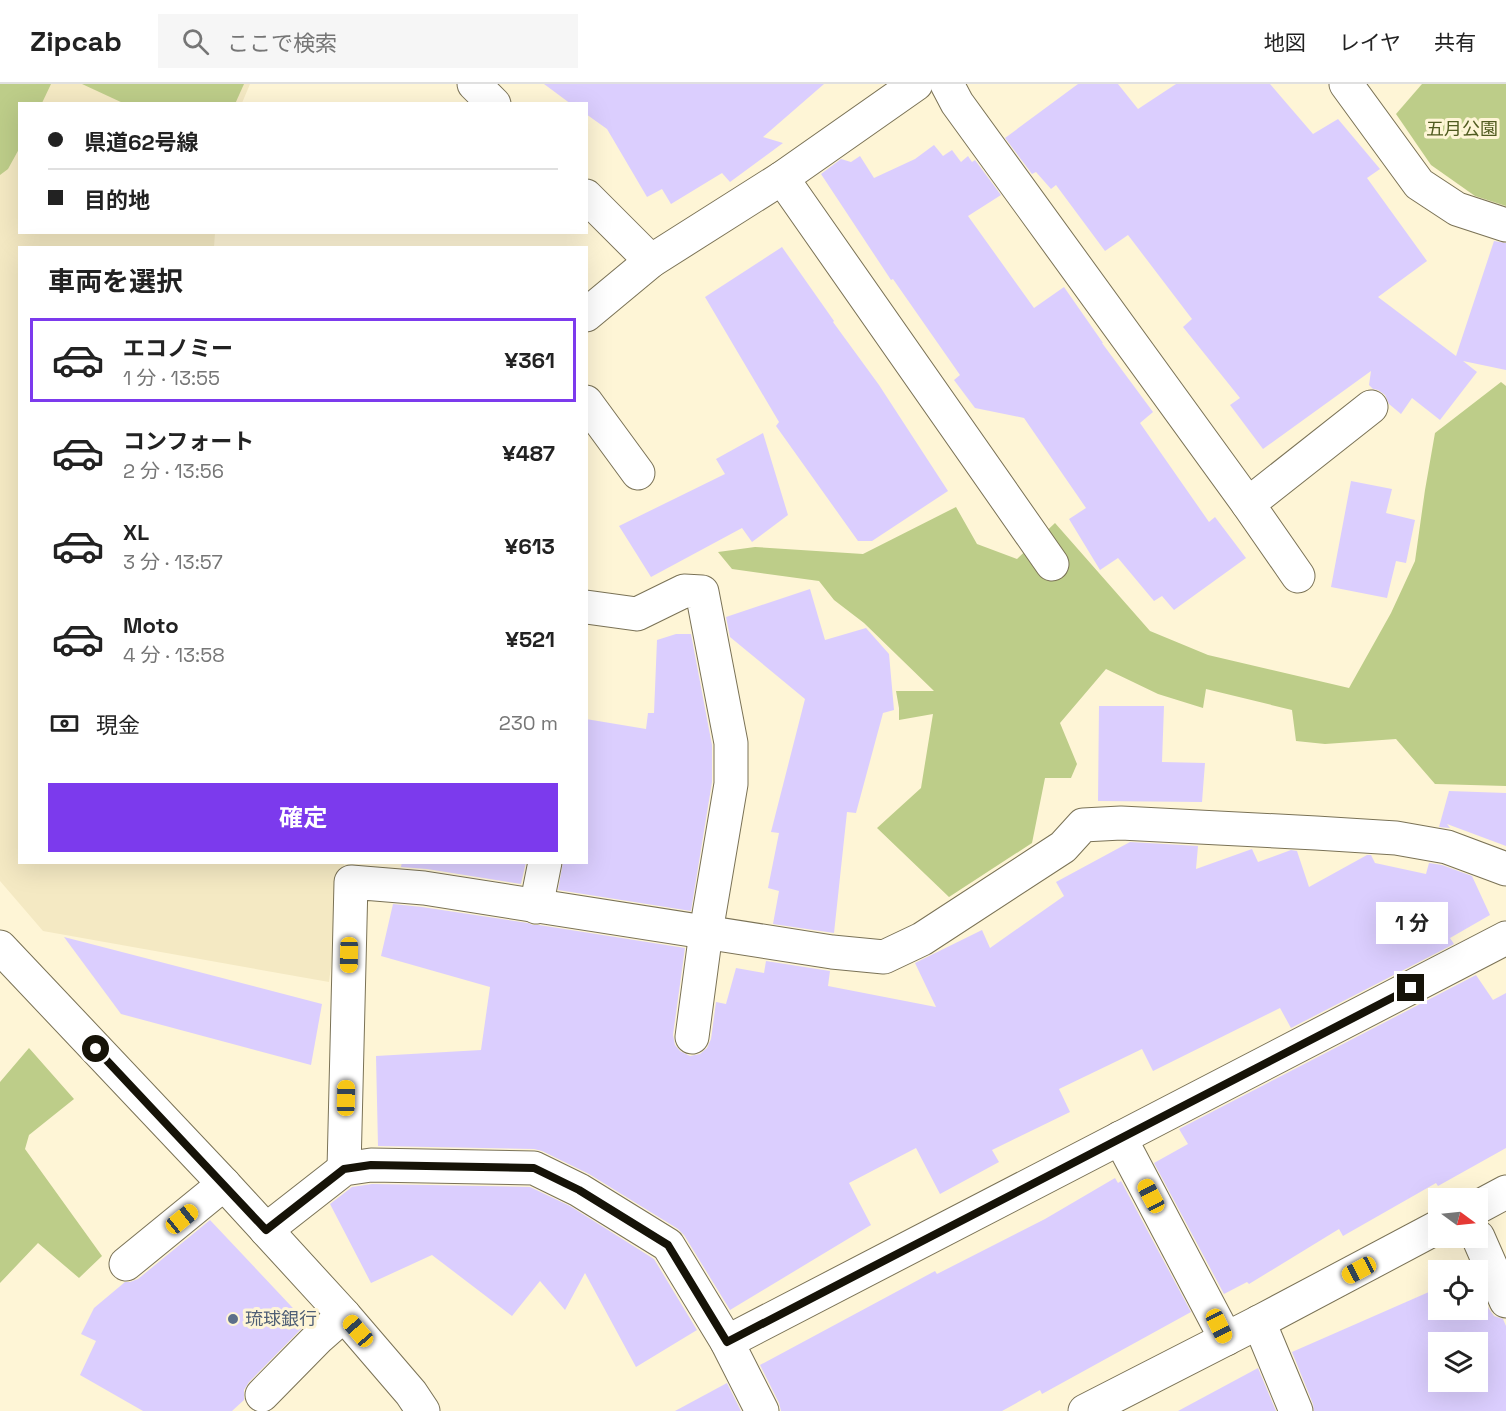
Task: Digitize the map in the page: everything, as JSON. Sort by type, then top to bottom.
[{"type":"street","points":[[474,84],[492,102]]},
{"type":"street","points":[[588,313],[651,261],[782,178],[916,84]]},
{"type":"street","points":[[948,84],[957,103],[1298,576]]},
{"type":"street","points":[[1346,84],[1419,184],[1457,209],[1506,225]]},
{"type":"street","points":[[782,178],[1052,564]]},
{"type":"street","points":[[588,198],[651,261]]},
{"type":"street","points":[[588,405],[638,473]]},
{"type":"street","points":[[1248,504],[1371,406]]},
{"type":"street","points":[[588,607],[637,614],[684,591],[702,592],[731,742],[731,784],[706,932],[692,1037]]},
{"type":"street","points":[[344,1169],[351,882],[425,875],[536,907],[832,952],[884,957],[922,939],[1063,847],[1083,825],[1121,823],[1395,838],[1447,847],[1506,869]]},
{"type":"street","points":[[536,907],[545,864]]},
{"type":"street","points":[[727,1342],[1506,938]]},
{"type":"street","points":[[0,947],[344,1315],[411,1393],[423,1411]]},
{"type":"street","points":[[1120,1138],[1226,1340]]},
{"type":"street","points":[[266,1230],[344,1169],[371,1165],[534,1168],[579,1190],[668,1245],[727,1342],[762,1411]]},
{"type":"street","points":[[126,1264],[224,1184]]},
{"type":"street","points":[[1488,1202],[1506,1192]]},
{"type":"street","points":[[1085,1411],[1226,1340],[1428,1232]]},
{"type":"street","points":[[1483,1248],[1506,1301]]},
{"type":"street","points":[[262,1395],[344,1315]]},
{"type":"street","points":[[1259,1322],[1296,1411]]},
{"type":"shaded area","points":[[0,84],[250,84],[242,102],[18,102],[18,234],[215,234],[214,246],[18,246],[18,864],[344,864],[329,982],[43,931],[0,881]]},
{"type":"green space","points":[[0,84],[51,84],[42,102],[18,102],[18,151],[8,169],[0,175]]},
{"type":"green space","points":[[82,84],[244,84],[236,102],[121,102]]},
{"type":"green space","name":"五月公園","points":[[1422,84],[1506,84],[1506,206],[1475,196],[1431,165],[1396,114]]},
{"type":"green space","points":[[1501,382],[1506,386],[1506,786],[1435,784],[1396,739],[1325,744],[1296,741],[1292,710],[1206,689],[1203,708],[1158,694],[1106,669],[1060,723],[1077,764],[1071,778],[1045,778],[1032,843],[949,897],[877,828],[921,788],[933,714],[899,720],[896,691],[934,691],[864,623],[834,600],[819,581],[732,569],[718,552],[755,547],[863,554],[956,507],[977,544],[1017,559],[1055,523],[1150,631],[1208,655],[1349,688],[1391,613],[1415,561],[1435,433]]},
{"type":"green space","points":[[29,1048],[74,1099],[29,1135],[25,1149],[102,1256],[79,1278],[38,1243],[0,1283],[0,1082]]},
{"type":"building","points":[[544,84],[824,84],[763,137],[783,143],[730,182],[722,173],[671,204],[662,189],[647,197],[607,129],[588,115],[588,102],[568,102]]},
{"type":"building","points":[[1078,84],[1118,84],[1138,109],[1176,84],[1270,84],[1313,134],[1338,119],[1380,169],[1367,178],[1427,261],[1378,297],[1456,356],[1494,241],[1506,243],[1506,370],[1463,361],[1477,372],[1440,420],[1412,398],[1401,414],[1389,404],[1385,395],[1369,385],[1371,371],[1263,449],[1230,405],[1240,398],[1183,327],[1192,319],[1128,235],[1105,251],[1056,185],[1051,189],[1036,172],[1032,174],[1005,138]]},
{"type":"building","points":[[934,145],[943,156],[952,150],[961,162],[968,156],[972,162],[975,160],[1001,195],[968,216],[1034,308],[1064,287],[1153,412],[1140,423],[1209,522],[1215,517],[1246,558],[1174,610],[1162,596],[1154,601],[1118,558],[1100,570],[1069,519],[1086,508],[1024,418],[975,408],[954,380],[960,375],[893,279],[891,280],[821,174],[841,159],[851,162],[860,156],[874,178],[915,159]]},
{"type":"building","points":[[782,247],[879,385],[948,491],[872,541],[858,541],[776,426],[779,422],[705,297]]},
{"type":"building","points":[[763,433],[788,515],[752,542],[742,528],[651,577],[619,526],[725,474],[716,459]]},
{"type":"building","points":[[1351,481],[1392,489],[1386,513],[1415,520],[1406,563],[1396,561],[1387,598],[1331,587]]},
{"type":"building","points":[[810,589],[825,640],[866,628],[889,654],[894,710],[883,713],[856,813],[847,812],[834,933],[773,924],[779,891],[768,888],[779,833],[771,832],[805,699],[730,637],[726,617]]},
{"type":"building","points":[[676,634],[691,634],[712,745],[712,782],[691,911],[558,890],[563,864],[588,864],[588,719],[646,729],[648,713],[654,713],[657,640]]},
{"type":"building","points":[[1099,706],[1164,706],[1162,762],[1205,763],[1202,802],[1098,801]]},
{"type":"building","points":[[1449,791],[1506,793],[1506,846],[1447,824],[1450,828],[1439,827]]},
{"type":"building","points":[[1130,842],[1198,846],[1196,869],[1252,849],[1258,862],[1291,850],[1297,851],[1309,887],[1367,855],[1371,855],[1375,863],[1426,874],[1429,863],[1442,865],[1472,876],[1490,915],[1450,938],[1454,944],[1291,1028],[1280,1008],[1153,1071],[1142,1049],[1059,1089],[1070,1112],[992,1150],[999,1162],[940,1194],[916,1148],[849,1183],[871,1225],[730,1310],[684,1235],[678,1229],[589,1174],[542,1151],[378,1146],[376,1056],[481,1050],[490,987],[381,956],[393,904],[685,948],[673,1035],[675,1045],[680,1051],[690,1056],[700,1054],[707,1048],[711,1039],[716,1002],[726,1004],[736,968],[764,973],[766,961],[830,971],[828,986],[936,1007],[915,963],[982,930],[990,948],[1064,896],[1056,882]]},
{"type":"building","points":[[402,864],[526,864],[521,884],[401,867]]},
{"type":"building","points":[[64,937],[322,1004],[311,1065],[121,1014]]},
{"type":"building","points":[[1476,975],[1493,1000],[1506,993],[1506,1148],[1438,1186],[1436,1183],[1343,1236],[1339,1229],[1249,1284],[1247,1282],[1224,1294],[1154,1163],[1188,1144],[1179,1129]]},
{"type":"building","points":[[1115,1178],[1118,1183],[1121,1181],[1191,1312],[1042,1394],[1040,1390],[1002,1411],[781,1411],[760,1365],[935,1271],[937,1274],[1045,1219]]},
{"type":"building","points":[[372,1184],[530,1187],[570,1206],[654,1259],[697,1330],[636,1367],[585,1273],[565,1310],[540,1281],[512,1316],[432,1255],[371,1283],[330,1204],[352,1187]]},
{"type":"building","points":[[210,1220],[307,1323],[249,1382],[244,1390],[244,1400],[232,1411],[143,1411],[80,1375],[96,1341],[81,1334],[94,1308],[125,1282],[138,1279]]},
{"type":"building","points":[[1428,1292],[1428,1320],[1488,1320],[1488,1307],[1494,1316],[1503,1319],[1506,1326],[1506,1411],[1314,1411],[1292,1352]]},
{"type":"building","points":[[1258,1368],[1276,1411],[1178,1411]]},
{"type":"building","points":[[727,1383],[741,1411],[675,1411]]},
{"type":"place","name":"琉球銀行","points":[[233,1319]]},
{"type":"route","points":[[96,1049],[266,1230],[344,1169],[371,1165],[534,1168],[579,1190],[668,1245],[727,1342],[1411,988]]}]
